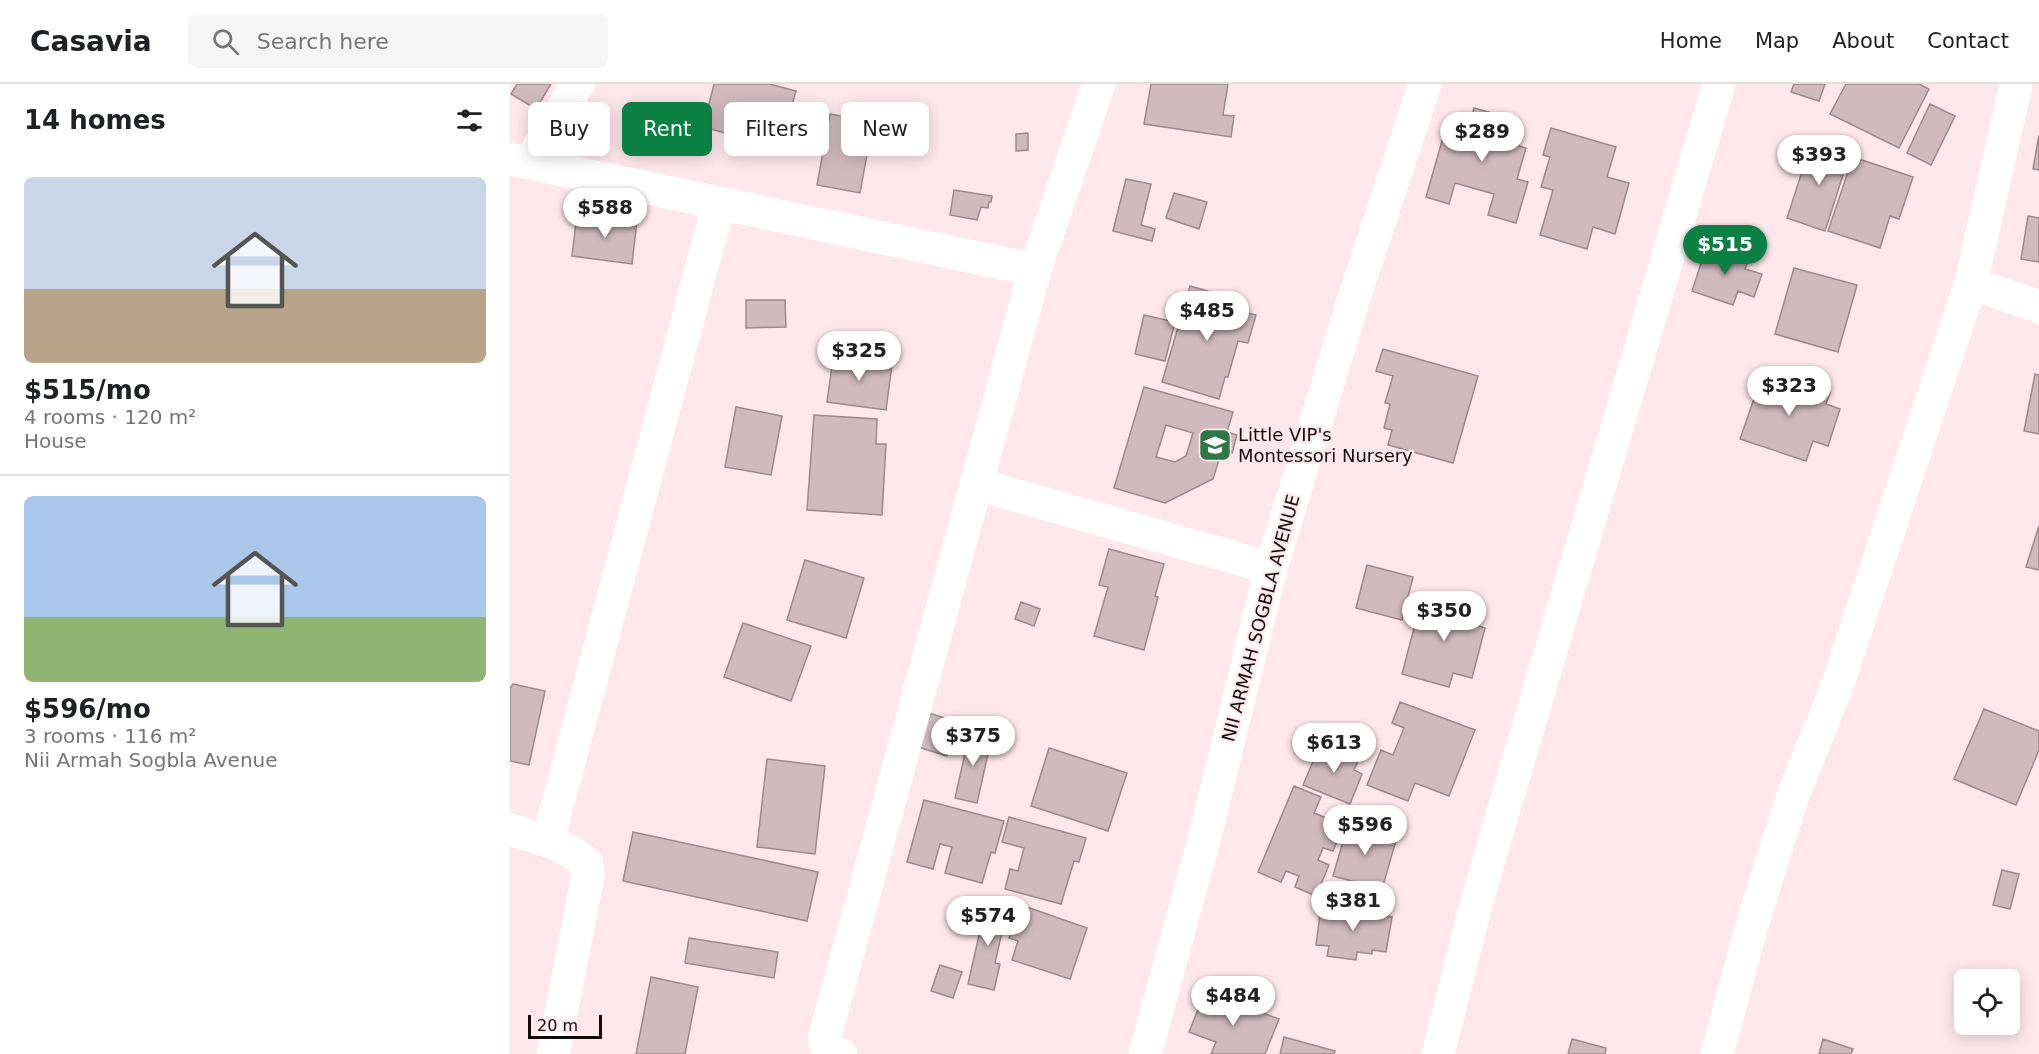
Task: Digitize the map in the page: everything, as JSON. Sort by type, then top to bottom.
[{"type":"street","points":[[578,84],[519,161],[1035,270]]},
{"type":"street","points":[[841,1054],[830,1052],[825,1043],[825,1036],[1035,270],[1100,84]]},
{"type":"street","name":"NII ARMAH SOGBLA AVENUE","points":[[1145,1054],[1205,836],[1271,568],[1356,291],[1425,84]]},
{"type":"street","points":[[1438,1054],[1476,905],[1719,84]]},
{"type":"street","points":[[1717,1054],[1752,925],[1792,798],[1836,689],[1971,283],[2016,84]]},
{"type":"street","points":[[548,840],[719,203]]},
{"type":"street","points":[[1971,283],[2039,307]]},
{"type":"street","points":[[976,484],[1271,568]]},
{"type":"street","points":[[510,830],[548,840],[587,864],[588,875],[553,1054]]},
{"type":"building","points":[[517,84],[551,84],[540,102],[528,102],[528,104],[511,94]]},
{"type":"building","points":[[714,84],[770,84],[796,91],[793,102],[724,102],[724,133],[712,129],[712,102],[709,102]]},
{"type":"building","points":[[1151,84],[1228,84],[1223,115],[1234,116],[1231,137],[1144,124]]},
{"type":"building","points":[[1794,84],[1825,84],[1819,101],[1791,92]]},
{"type":"building","points":[[1846,84],[1919,84],[1929,89],[1899,148],[1830,114]]},
{"type":"building","points":[[1930,104],[1955,116],[1931,165],[1907,153]]},
{"type":"building","points":[[1474,108],[1518,120],[1512,144],[1526,148],[1517,179],[1528,182],[1516,223],[1488,215],[1494,194],[1455,183],[1449,204],[1426,197],[1448,120],[1469,126]]},
{"type":"building","points":[[830,114],[841,116],[841,156],[867,156],[860,193],[817,185],[822,156],[829,156]]},
{"type":"building","points":[[1551,128],[1616,147],[1607,177],[1629,183],[1615,234],[1593,227],[1587,249],[1540,235],[1553,190],[1541,187],[1550,157],[1543,155]]},
{"type":"building","points":[[1028,133],[1028,150],[1016,151],[1016,134]]},
{"type":"building","points":[[2039,135],[2039,170],[2033,169]]},
{"type":"building","points":[[1812,141],[1850,153],[1825,231],[1787,218]]},
{"type":"building","points":[[1853,157],[1913,177],[1899,219],[1890,216],[1880,248],[1828,231]]},
{"type":"building","points":[[1126,179],[1151,184],[1141,225],[1155,229],[1152,241],[1113,231]]},
{"type":"building","points":[[954,190],[992,196],[991,202],[988,208],[981,207],[977,220],[950,215]]},
{"type":"building","points":[[1174,193],[1207,202],[1199,229],[1166,218]]},
{"type":"building","points":[[577,214],[637,221],[632,264],[572,256]]},
{"type":"building","points":[[2028,216],[2039,218],[2039,262],[2021,259]]},
{"type":"building","points":[[1707,245],[1749,259],[1745,269],[1762,274],[1754,297],[1738,291],[1733,305],[1692,291]]},
{"type":"building","points":[[1794,268],[1857,285],[1838,352],[1775,334]]},
{"type":"building","points":[[1190,286],[1246,302],[1243,312],[1256,315],[1248,343],[1238,341],[1219,399],[1162,382]]},
{"type":"building","points":[[746,300],[785,300],[786,327],[746,328]]},
{"type":"building","points":[[1144,315],[1175,322],[1165,361],[1135,354]]},
{"type":"building","points":[[1383,349],[1478,376],[1453,463],[1388,445],[1392,430],[1384,428],[1390,404],[1385,403],[1393,376],[1376,371]]},
{"type":"building","points":[[834,352],[861,356],[861,361],[892,365],[886,410],[827,402]]},
{"type":"building","points":[[1764,370],[1830,392],[1826,404],[1840,409],[1828,446],[1813,441],[1806,461],[1740,439]]},
{"type":"building","points":[[2035,374],[2039,375],[2039,434],[2024,431]]},
{"type":"building","points":[[1144,387],[1233,412],[1227,432],[1237,435],[1232,453],[1222,450],[1213,479],[1165,503],[1114,488]],"holes":[[[1166,425],[1193,433],[1186,456],[1175,462],[1156,457]]]},
{"type":"building","points":[[736,407],[782,416],[771,475],[725,467]]},
{"type":"building","points":[[814,415],[877,419],[876,444],[886,444],[882,515],[807,510]]},
{"type":"building","points":[[2039,526],[2039,570],[2026,567]]},
{"type":"building","points":[[1109,549],[1164,564],[1144,650],[1094,636],[1108,587],[1099,585]]},
{"type":"building","points":[[805,560],[864,578],[846,638],[787,620]]},
{"type":"building","points":[[1367,565],[1413,577],[1402,620],[1356,608]]},
{"type":"building","points":[[1423,594],[1480,609],[1476,625],[1485,628],[1472,678],[1453,673],[1449,687],[1402,674]]},
{"type":"building","points":[[1021,602],[1040,609],[1034,626],[1015,619]]},
{"type":"building","points":[[743,623],[811,646],[791,701],[724,677]]},
{"type":"building","points":[[513,684],[545,691],[529,765],[510,761],[510,688]]},
{"type":"building","points":[[1400,702],[1475,730],[1449,796],[1415,783],[1408,801],[1367,785],[1381,750],[1393,755],[1404,728],[1392,723]]},
{"type":"building","points":[[1984,709],[2039,731],[2039,750],[2016,805],[1954,779]]},
{"type":"building","points":[[919,710],[958,722],[947,756],[908,744]]},
{"type":"building","points":[[970,731],[992,736],[977,803],[955,798]]},
{"type":"building","points":[[1321,743],[1359,759],[1354,770],[1362,774],[1350,804],[1303,785]]},
{"type":"building","points":[[1049,748],[1127,773],[1108,831],[1031,806]]},
{"type":"building","points":[[767,759],[825,766],[815,854],[757,847]]},
{"type":"building","points":[[1294,786],[1321,797],[1314,813],[1344,825],[1333,851],[1323,848],[1318,860],[1329,865],[1316,896],[1295,887],[1299,876],[1286,871],[1281,882],[1258,872]]},
{"type":"building","points":[[924,800],[1004,821],[995,853],[991,852],[982,883],[945,873],[952,847],[940,844],[933,869],[907,862]]},
{"type":"building","points":[[1009,817],[1086,838],[1079,862],[1074,861],[1061,904],[1005,889],[1010,869],[1018,871],[1024,848],[1002,842]]},
{"type":"building","points":[[1348,824],[1397,837],[1382,889],[1333,876]]},
{"type":"building","points":[[633,832],[818,872],[807,921],[623,881]]},
{"type":"building","points":[[2002,870],[2019,874],[2010,909],[1993,905]]},
{"type":"building","points":[[987,900],[1008,905],[995,963],[1000,964],[994,990],[968,984]]},
{"type":"building","points":[[1336,904],[1376,909],[1375,915],[1392,917],[1386,952],[1372,950],[1372,954],[1357,952],[1356,960],[1327,956],[1329,946],[1316,945],[1320,914],[1334,916]]},
{"type":"building","points":[[1021,905],[1087,928],[1070,979],[1012,960],[1018,941],[1009,938]]},
{"type":"building","points":[[689,938],[778,952],[774,978],[685,963]]},
{"type":"building","points":[[940,965],[962,972],[953,998],[931,991]]},
{"type":"building","points":[[651,977],[698,987],[685,1054],[636,1054]]},
{"type":"building","points":[[1205,992],[1279,1019],[1265,1054],[1211,1054],[1216,1042],[1189,1032]]},
{"type":"building","points":[[1284,1037],[1335,1051],[1334,1054],[1280,1054]]},
{"type":"building","points":[[1572,1039],[1606,1048],[1605,1054],[1568,1054]]},
{"type":"building","points":[[1823,1039],[1853,1049],[1851,1054],[1819,1054]]},
{"type":"place","name":"Little VIP's Montessori Nursery","points":[[1215,445]]}]
